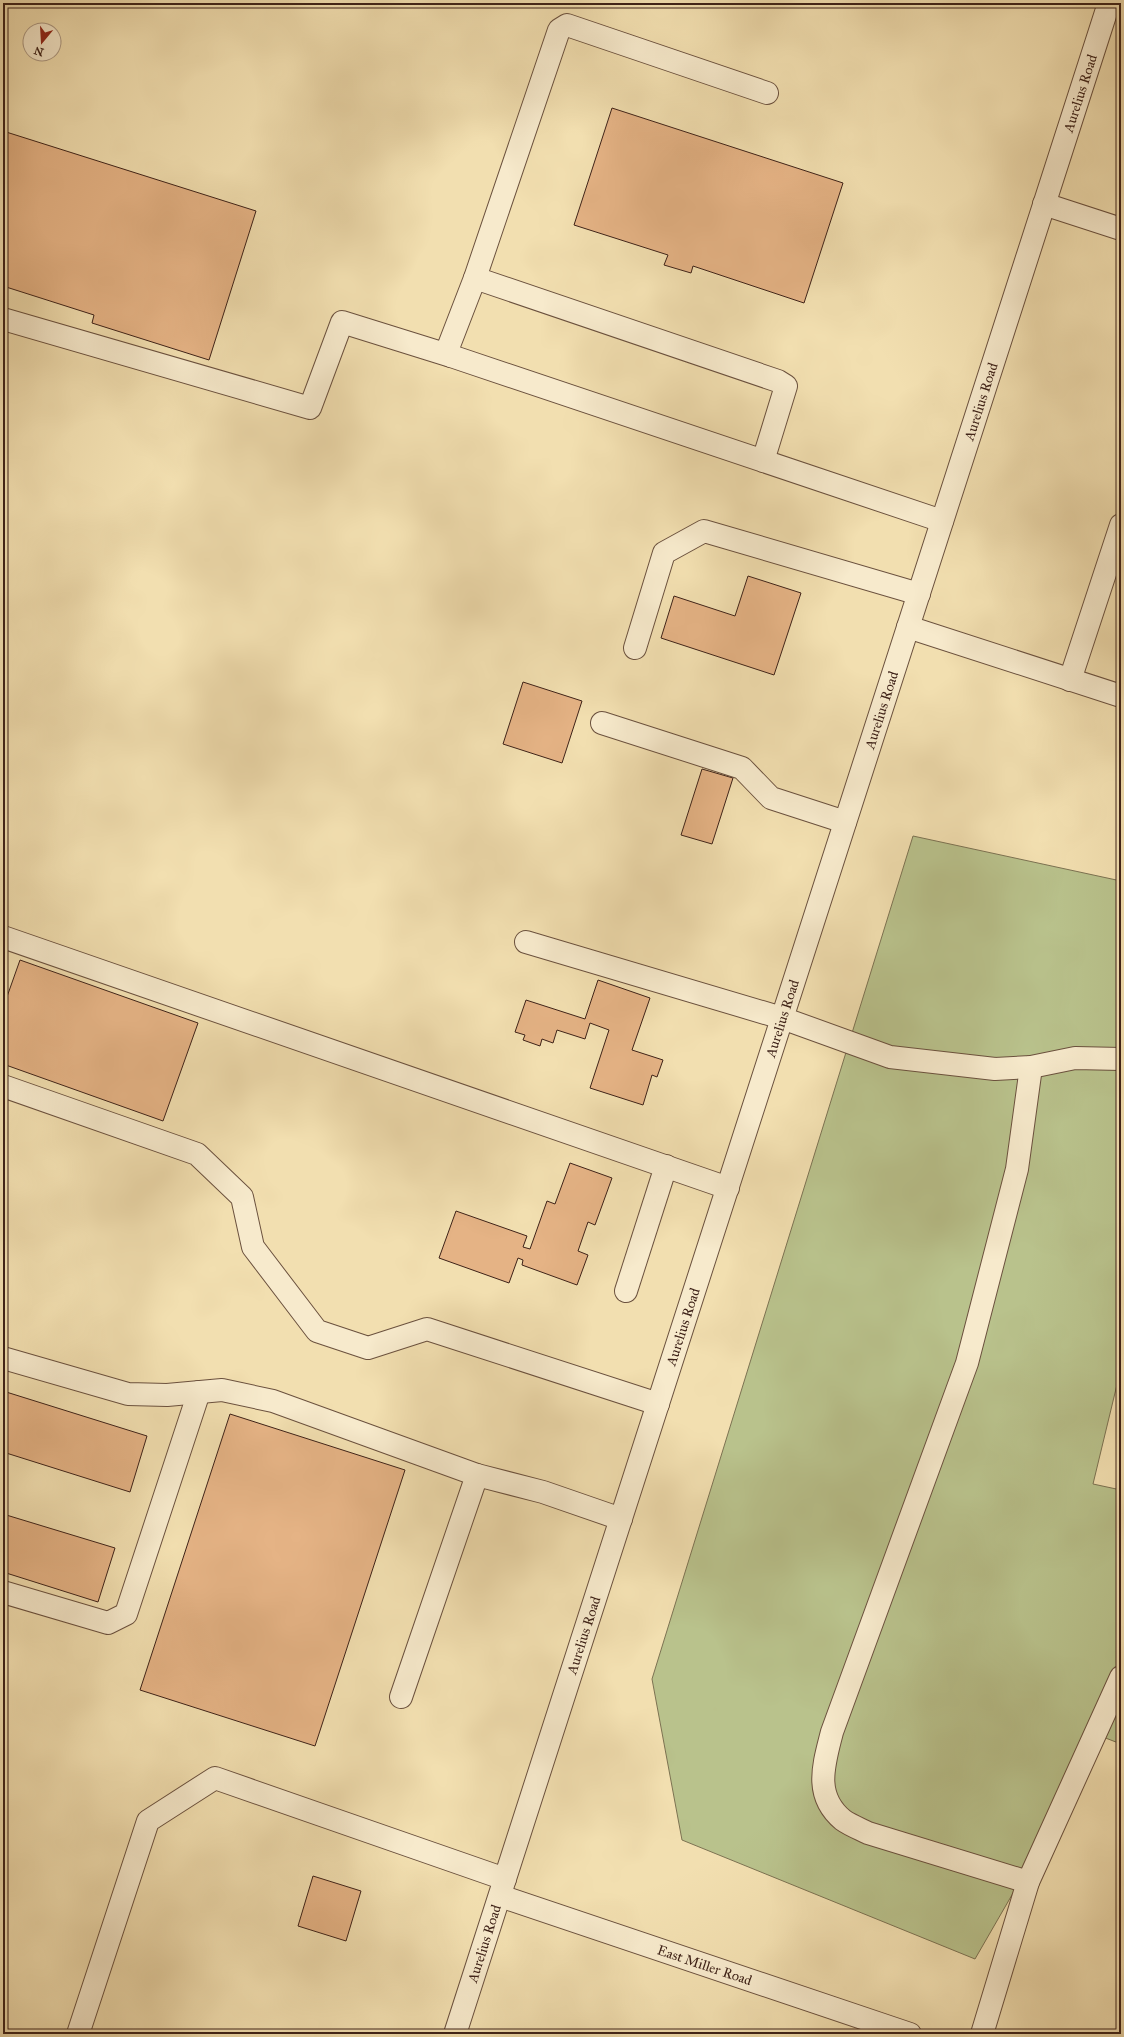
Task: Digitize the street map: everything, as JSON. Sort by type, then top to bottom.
[{"type":"street","name":"Aurelius Road","points":[[455,2034],[1109,3]]},
{"type":"street","points":[[451,356],[448,348],[475,278],[559,30],[567,25],[768,92]]},
{"type":"street","points":[[1044,204],[1121,229]]},
{"type":"street","points":[[475,278],[778,381],[786,386],[763,461]]},
{"type":"street","points":[[3,319],[310,408],[342,322],[451,356],[942,521]]},
{"type":"street","points":[[1070,680],[1121,524]]},
{"type":"street","points":[[635,648],[664,554],[704,531],[919,594]]},
{"type":"street","points":[[908,627],[1121,696]]},
{"type":"street","points":[[602,723],[742,768],[771,798],[845,822]]},
{"type":"street","points":[[3,937],[728,1188]]},
{"type":"street","points":[[526,942],[782,1018],[890,1057],[995,1069],[1031,1067],[1075,1058],[1121,1059]]},
{"type":"street","points":[[1028,1882],[868,1833],[844,1820],[826,1800],[822,1772],[832,1732],[967,1363],[1017,1168],[1031,1067]]},
{"type":"street","points":[[3,1086],[197,1154],[242,1197],[253,1247],[317,1331],[368,1348],[427,1329],[658,1404]]},
{"type":"street","points":[[626,1292],[666,1166]]},
{"type":"street","points":[[3,1358],[128,1394],[167,1395],[222,1390],[273,1400],[477,1475],[543,1492],[621,1519]]},
{"type":"street","points":[[3,1592],[108,1623],[126,1614],[199,1392]]},
{"type":"street","points":[[401,1697],[477,1475]]},
{"type":"street","points":[[982,2034],[1028,1882],[1121,1677]]},
{"type":"street","name":"East Miller Road","points":[[78,2034],[148,1821],[214,1778],[503,1887],[910,2034]]},
{"type":"green space","points":[[913,836],[1121,881],[1121,1368],[1093,1484],[1121,1490],[1121,1744],[1103,1737],[975,1959],[682,1840],[652,1679]]},
{"type":"building","points":[[612,108],[843,183],[804,303],[693,266],[691,273],[664,265],[668,255],[574,225]]},
{"type":"building","points":[[3,131],[256,211],[209,360],[92,323],[94,315],[3,286]]},
{"type":"building","points":[[748,576],[801,593],[774,675],[661,638],[674,596],[735,616]]},
{"type":"building","points":[[523,682],[582,701],[562,763],[503,744]]},
{"type":"building","points":[[702,769],[733,778],[712,844],[681,835]]},
{"type":"building","points":[[20,960],[198,1023],[163,1121],[3,1064],[3,1008]]},
{"type":"building","points":[[598,980],[650,998],[632,1050],[663,1060],[657,1077],[652,1075],[643,1105],[590,1088],[609,1030],[590,1023],[585,1039],[557,1030],[553,1043],[542,1039],[540,1046],[523,1040],[525,1035],[515,1032],[526,1000],[585,1019]]},
{"type":"building","points":[[570,1163],[612,1178],[595,1225],[588,1222],[578,1251],[588,1255],[577,1285],[522,1265],[523,1260],[518,1258],[509,1283],[439,1258],[456,1211],[527,1236],[523,1247],[530,1249],[547,1201],[555,1204]]},
{"type":"building","points":[[3,1391],[147,1436],[130,1492],[3,1452]]},
{"type":"building","points":[[230,1414],[405,1470],[315,1746],[140,1690]]},
{"type":"building","points":[[3,1514],[115,1548],[98,1602],[3,1572]]},
{"type":"building","points":[[313,1876],[361,1891],[346,1941],[298,1926]]}]
